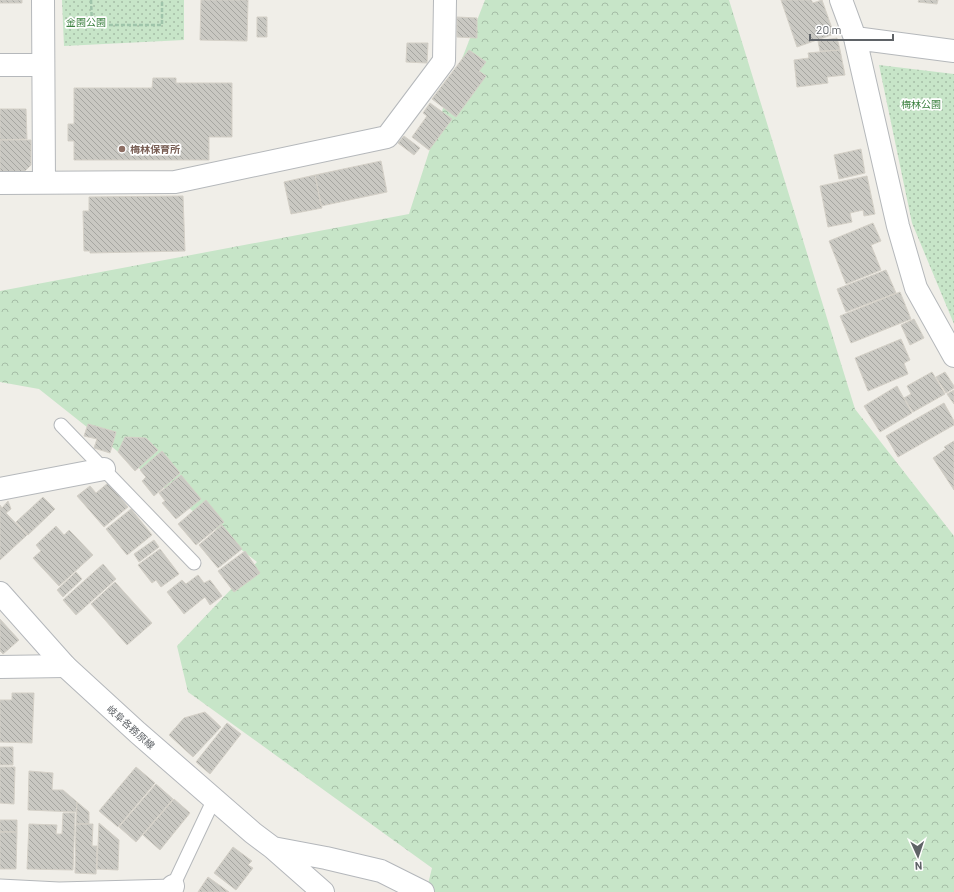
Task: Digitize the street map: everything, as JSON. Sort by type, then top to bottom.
[{"type":"street","points":[[43,0],[44,182]]},
{"type":"street","points":[[0,183],[175,182],[387,137],[444,62],[445,0]]},
{"type":"street","points":[[841,0],[855,38],[898,226],[916,288],[954,356]]},
{"type":"street","points":[[855,38],[954,51]]},
{"type":"street","points":[[0,65],[43,65]]},
{"type":"street","points":[[0,489],[104,469]]},
{"type":"street","name":"岐阜各務原線","points":[[0,593],[65,666],[137,732],[323,892]]},
{"type":"street","points":[[0,667],[65,666]]},
{"type":"street","name":"岐阜各務原線","points":[[273,848],[326,858],[381,871],[423,892]]},
{"type":"lane","points":[[62,425],[194,563]]},
{"type":"lane","points":[[0,886],[59,889],[172,889],[214,799]]},
{"type":"path","points":[[92,0],[92,25],[162,24],[162,0]]},
{"type":"green space","name":"金園公園","points":[[62,0],[184,0],[184,40],[64,46]]},
{"type":"green space","points":[[485,0],[729,0],[855,409],[954,536],[954,892],[426,892],[432,868],[188,692],[177,646],[257,562],[39,389],[0,382],[0,291],[409,214],[445,102]]},
{"type":"green space","name":"梅林公園","points":[[879,65],[954,74],[954,324],[912,223]]},
{"type":"building","points":[[0,0],[22,0],[22,3],[0,3]]},
{"type":"building","points":[[201,0],[248,0],[247,41],[200,40]]},
{"type":"building","points":[[781,0],[811,0],[813,3],[822,0],[834,34],[797,47]]},
{"type":"building","points":[[919,0],[938,0],[937,4],[918,2]]},
{"type":"building","points":[[257,17],[267,17],[267,37],[257,37]]},
{"type":"building","points":[[457,17],[477,18],[477,38],[457,37]]},
{"type":"building","points":[[837,38],[840,50],[820,51],[818,41]]},
{"type":"building","points":[[407,43],[428,43],[427,63],[406,62]]},
{"type":"building","points":[[469,50],[486,62],[479,71],[486,76],[456,117],[432,99]]},
{"type":"building","points":[[840,50],[845,75],[827,77],[828,83],[797,87],[794,60],[809,58],[808,53]]},
{"type":"building","points":[[153,78],[176,78],[176,83],[232,83],[232,137],[209,137],[209,160],[74,160],[74,141],[68,141],[68,124],[74,124],[74,88],[152,88]]},
{"type":"building","points":[[430,103],[452,119],[429,150],[412,137],[427,116],[423,113]]},
{"type":"building","points":[[0,109],[26,109],[27,139],[0,140]]},
{"type":"building","points":[[404,136],[420,148],[414,155],[398,143]]},
{"type":"building","points":[[0,140],[31,140],[31,165],[24,172],[0,172]]},
{"type":"building","points":[[861,149],[865,173],[839,179],[834,155]]},
{"type":"building","points":[[381,161],[387,192],[321,206],[315,175]]},
{"type":"building","points":[[315,175],[322,208],[291,214],[284,182]]},
{"type":"building","points":[[867,176],[875,214],[864,216],[863,210],[850,213],[852,222],[828,227],[820,186]]},
{"type":"building","points":[[183,196],[185,251],[90,253],[90,251],[84,251],[83,211],[89,211],[89,197]]},
{"type":"building","points":[[873,223],[881,241],[871,245],[881,270],[846,284],[829,241]]},
{"type":"building","points":[[886,270],[896,293],[846,312],[837,289]]},
{"type":"building","points":[[900,292],[911,319],[851,343],[840,316]]},
{"type":"building","points":[[914,319],[924,338],[910,345],[901,325]]},
{"type":"building","points":[[901,339],[910,360],[904,363],[908,374],[868,391],[855,358]]},
{"type":"building","points":[[932,372],[945,394],[913,412],[904,398],[911,394],[907,386]]},
{"type":"building","points":[[945,372],[954,386],[954,388],[946,393],[936,377]]},
{"type":"building","points":[[897,386],[912,413],[880,432],[864,406]]},
{"type":"building","points":[[954,390],[954,404],[947,394]]},
{"type":"building","points":[[944,403],[954,421],[954,425],[898,457],[886,436]]},
{"type":"building","points":[[88,424],[116,432],[110,453],[94,448],[97,439],[84,436]]},
{"type":"building","points":[[125,437],[146,438],[158,450],[135,471],[118,452]]},
{"type":"building","points":[[954,441],[954,490],[933,458],[946,449],[944,447]]},
{"type":"building","points":[[162,451],[180,473],[154,496],[142,481],[146,477],[140,470]]},
{"type":"building","points":[[181,475],[201,499],[176,519],[162,503],[165,501],[159,493]]},
{"type":"building","points":[[108,483],[128,507],[104,527],[77,496],[90,486],[96,493]]},
{"type":"building","points":[[43,497],[55,509],[28,535],[16,522]]},
{"type":"building","points":[[206,500],[224,522],[196,545],[178,524]]},
{"type":"building","points":[[8,501],[11,509],[6,513],[27,535],[0,560],[0,505],[2,508]]},
{"type":"building","points":[[131,509],[152,535],[127,555],[106,529]]},
{"type":"building","points":[[222,525],[242,549],[218,568],[199,545]]},
{"type":"building","points":[[56,526],[64,535],[69,530],[93,555],[59,586],[33,558],[41,551],[36,545]]},
{"type":"building","points":[[154,540],[159,547],[139,562],[134,554]]},
{"type":"building","points":[[160,549],[179,574],[161,587],[156,580],[152,583],[138,565]]},
{"type":"building","points":[[245,551],[260,573],[234,592],[218,571]]},
{"type":"building","points":[[103,564],[116,579],[76,615],[63,600]]},
{"type":"building","points":[[76,572],[82,579],[63,597],[57,590]]},
{"type":"building","points":[[198,575],[204,583],[210,580],[222,596],[210,605],[205,597],[184,614],[167,592],[182,580],[186,584]]},
{"type":"building","points":[[115,582],[152,623],[127,645],[91,604]]},
{"type":"building","points":[[0,619],[19,640],[3,654],[0,651]]},
{"type":"building","points":[[12,693],[34,693],[32,743],[0,742],[0,700],[12,700]]},
{"type":"building","points":[[205,712],[221,727],[193,757],[169,735],[184,718]]},
{"type":"building","points":[[227,723],[241,734],[210,774],[196,762]]},
{"type":"building","points":[[0,747],[13,747],[13,765],[0,765]]},
{"type":"building","points":[[0,767],[15,767],[14,804],[0,803]]},
{"type":"building","points":[[136,767],[155,783],[118,827],[99,811]]},
{"type":"building","points":[[29,771],[53,773],[52,790],[63,790],[77,802],[76,812],[28,810]]},
{"type":"building","points":[[156,784],[173,799],[136,842],[119,827]]},
{"type":"building","points":[[174,799],[190,813],[160,850],[143,835]]},
{"type":"building","points":[[77,802],[89,812],[89,824],[76,824]]},
{"type":"building","points":[[63,813],[75,813],[73,870],[27,869],[29,824],[57,825],[56,834],[62,834]]},
{"type":"building","points":[[0,820],[17,820],[17,832],[0,832]]},
{"type":"building","points":[[99,823],[119,840],[118,870],[97,869]]},
{"type":"building","points":[[76,824],[93,824],[92,846],[97,846],[96,874],[75,873]]},
{"type":"building","points":[[0,832],[17,832],[16,869],[0,869]]},
{"type":"building","points":[[233,847],[252,861],[248,865],[253,868],[236,890],[214,873]]},
{"type":"building","points":[[208,877],[229,892],[198,892]]},
{"type":"place","name":"梅林保育所","points":[[122,149]]}]
